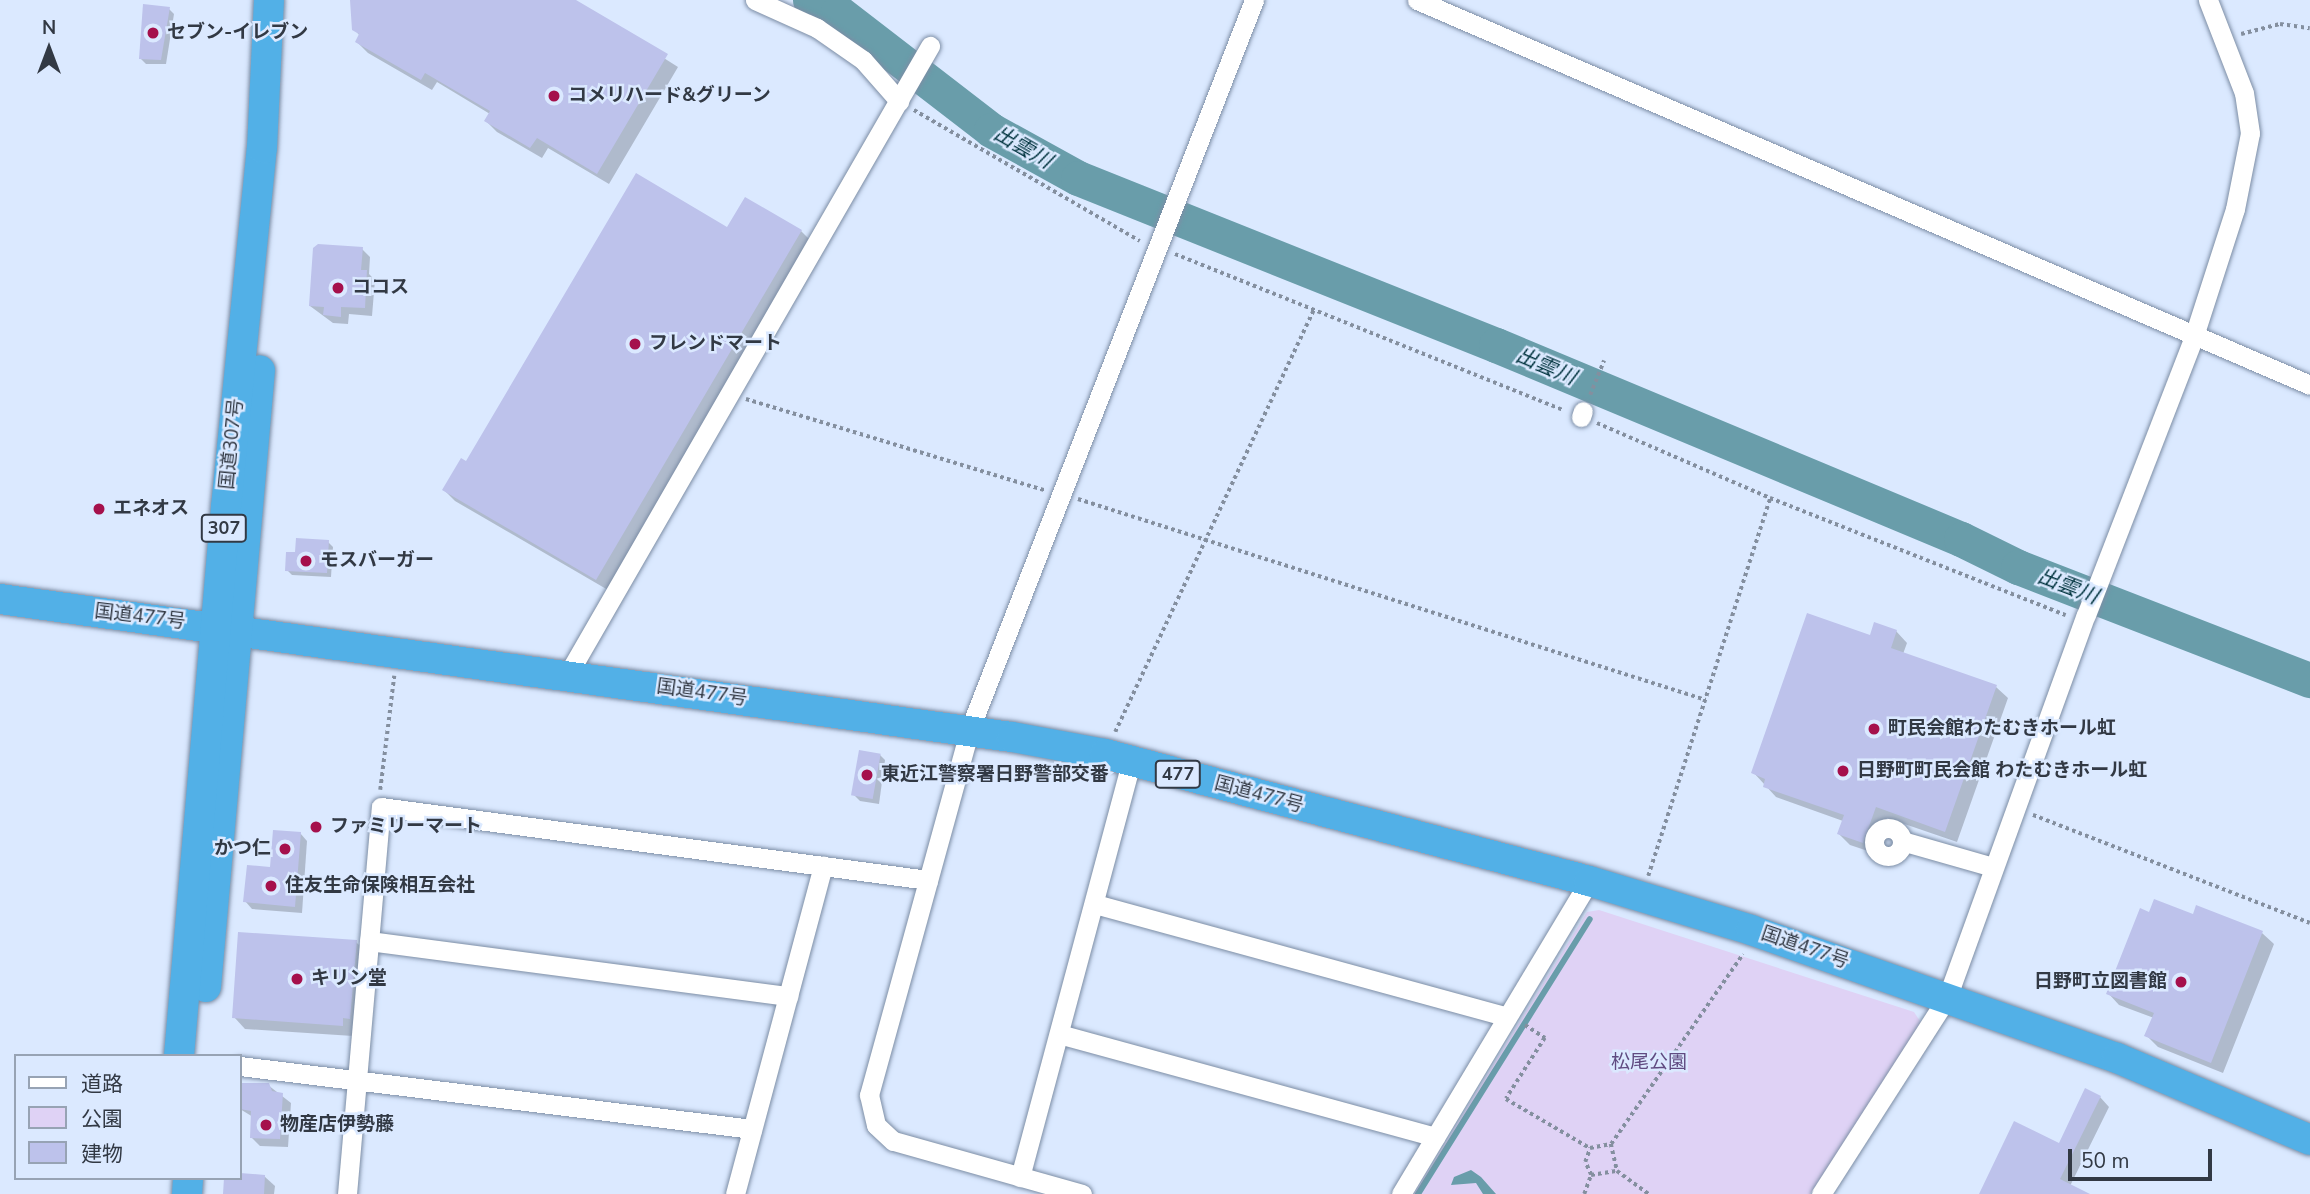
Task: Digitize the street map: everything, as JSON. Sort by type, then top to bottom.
[{"type":"highway","name":"国道307号","points":[[199,1054],[262,148],[269,0]]},
{"type":"highway","name":"国道307号","points":[[179,1054],[228,628],[288,52],[286,0]]},
{"type":"highway","name":"国道477号","points":[[0,599],[568,674],[969,731],[1118,758],[1641,896],[2117,1058],[2310,1140]]},
{"type":"street","points":[[755,0],[817,28],[904,93]]},
{"type":"street","points":[[1082,1194],[902,1145],[883,1134],[872,1118],[872,1081],[969,731],[1254,0]]},
{"type":"street","points":[[1417,0],[2193,336],[2310,384]]},
{"type":"street","points":[[1821,1194],[1947,998],[2084,618],[2193,336],[2247,162],[2250,133],[2244,93],[2208,0]]},
{"type":"street","points":[[568,674],[930,46]]},
{"type":"street","points":[[1020,1177],[1095,904],[1118,758]]},
{"type":"street","points":[[347,1194],[381,807],[928,880]]},
{"type":"street","points":[[1902,841],[1993,867]]},
{"type":"street","points":[[735,1194],[823,866]]},
{"type":"street","points":[[1401,1194],[1504,1016],[1589,881]]},
{"type":"street","points":[[1095,904],[1504,1016]]},
{"type":"street","points":[[369,941],[788,996]]},
{"type":"street","points":[[1059,1034],[1435,1137]]},
{"type":"street","points":[[242,1066],[357,1077],[752,1129]]},
{"type":"path","points":[[2226,42],[2252,27],[2280,24],[2310,28]]},
{"type":"path","points":[[904,93],[1156,249],[1582,414],[1770,498],[2084,618]]},
{"type":"path","points":[[1118,758],[1207,540],[1314,310]]},
{"type":"path","points":[[1582,414],[1604,361]]},
{"type":"path","points":[[728,393],[1207,540],[1706,700]]},
{"type":"path","points":[[1641,896],[1770,498]]},
{"type":"path","points":[[381,807],[397,653]]},
{"type":"path","points":[[2015,808],[2310,923]]},
{"type":"path","points":[[1530,1028],[1545,1038],[1506,1098],[1590,1148],[1611,1144],[1749,946]]},
{"type":"path","points":[[1611,1144],[1617,1171],[1649,1194]]},
{"type":"path","points":[[1584,1194],[1591,1175],[1585,1162],[1590,1148]]},
{"type":"path","points":[[1591,1175],[1617,1171]]},
{"type":"green space","name":"松尾公園","points":[[1599,910],[1914,1012],[1922,1024],[1810,1194],[1414,1194],[1587,912]]},
{"type":"shaded area","points":[[1471,1170],[1496,1194],[1483,1194],[1476,1183],[1451,1185],[1454,1177]]},
{"type":"building","name":"コメリハード&グリーン","points":[[350,0],[576,0],[668,54],[597,174],[537,138],[530,148],[484,121],[490,111],[425,73],[421,80],[355,42],[359,34],[352,30]]},
{"type":"building","name":"セブン-イレブン","points":[[143,4],[170,7],[161,60],[139,59]]},
{"type":"building","name":"フレンドマート","points":[[636,173],[727,227],[745,197],[802,230],[596,580],[442,490],[461,458],[466,461]]},
{"type":"building","name":"ココス","points":[[318,244],[363,247],[361,270],[367,270],[365,308],[341,307],[341,317],[323,315],[324,307],[309,306],[313,248]]},
{"type":"building","name":"モスバーガー","points":[[296,538],[329,540],[327,573],[285,571],[286,552],[295,552]]},
{"type":"building","name":"町民会館わたむきホール虹","points":[[1807,613],[1870,635],[1874,622],[1897,630],[1891,648],[1997,685],[1945,832],[1876,807],[1863,843],[1837,834],[1844,815],[1763,787],[1765,779],[1751,773]]},
{"type":"building","name":"東近江警察署日野警部交番","points":[[859,750],[881,754],[873,799],[851,795]]},
{"type":"building","name":"住友生命保険相互会社","points":[[273,830],[301,832],[295,907],[243,902],[247,865],[270,867]]},
{"type":"building","points":[[2154,899],[2193,914],[2196,905],[2263,931],[2211,1063],[2144,1036],[2154,1013],[2106,994],[2140,908],[2149,912]]},
{"type":"building","name":"キリン堂","points":[[238,932],[357,940],[350,1019],[343,1018],[343,1026],[232,1018]]},
{"type":"building","name":"物産店伊勢藤","points":[[242,1083],[269,1083],[272,1091],[283,1093],[280,1139],[250,1138],[251,1111],[242,1109]]},
{"type":"building","points":[[2085,1088],[2101,1096],[2060,1179],[2090,1194],[1979,1194],[2014,1121],[2059,1143]]},
{"type":"building","points":[[242,1173],[265,1175],[264,1194],[223,1194],[224,1180],[242,1180]]},
{"type":"waterway","name":"出雲川","points":[[810,0],[838,12],[991,130],[1078,178],[1496,345],[1961,539],[2018,567],[2310,680]]},
{"type":"waterway","points":[[1418,1194],[1590,919]]},
{"type":"place","name":"セブン-イレブン","points":[[153,33]]},
{"type":"place","name":"コメリハード&グリーン","points":[[554,96]]},
{"type":"place","name":"ココス","points":[[338,288]]},
{"type":"place","name":"フレンドマート","points":[[635,344]]},
{"type":"place","name":"エネオス","points":[[99,509]]},
{"type":"place","name":"モスバーガー","points":[[306,561]]},
{"type":"place","name":"町民会館わたむきホール虹","points":[[1874,729]]},
{"type":"place","name":"日野町町民会館 わたむきホール虹","points":[[1843,771]]},
{"type":"place","name":"東近江警察署日野警部交番","points":[[867,775]]},
{"type":"place","name":"ファミリーマート","points":[[316,827]]},
{"type":"place","name":"かつ仁","points":[[285,849]]},
{"type":"place","name":"住友生命保険相互会社","points":[[271,886]]},
{"type":"place","name":"キリン堂","points":[[297,979]]},
{"type":"place","name":"日野町立図書館","points":[[2181,982]]},
{"type":"place","name":"物産店伊勢藤","points":[[266,1125]]}]
